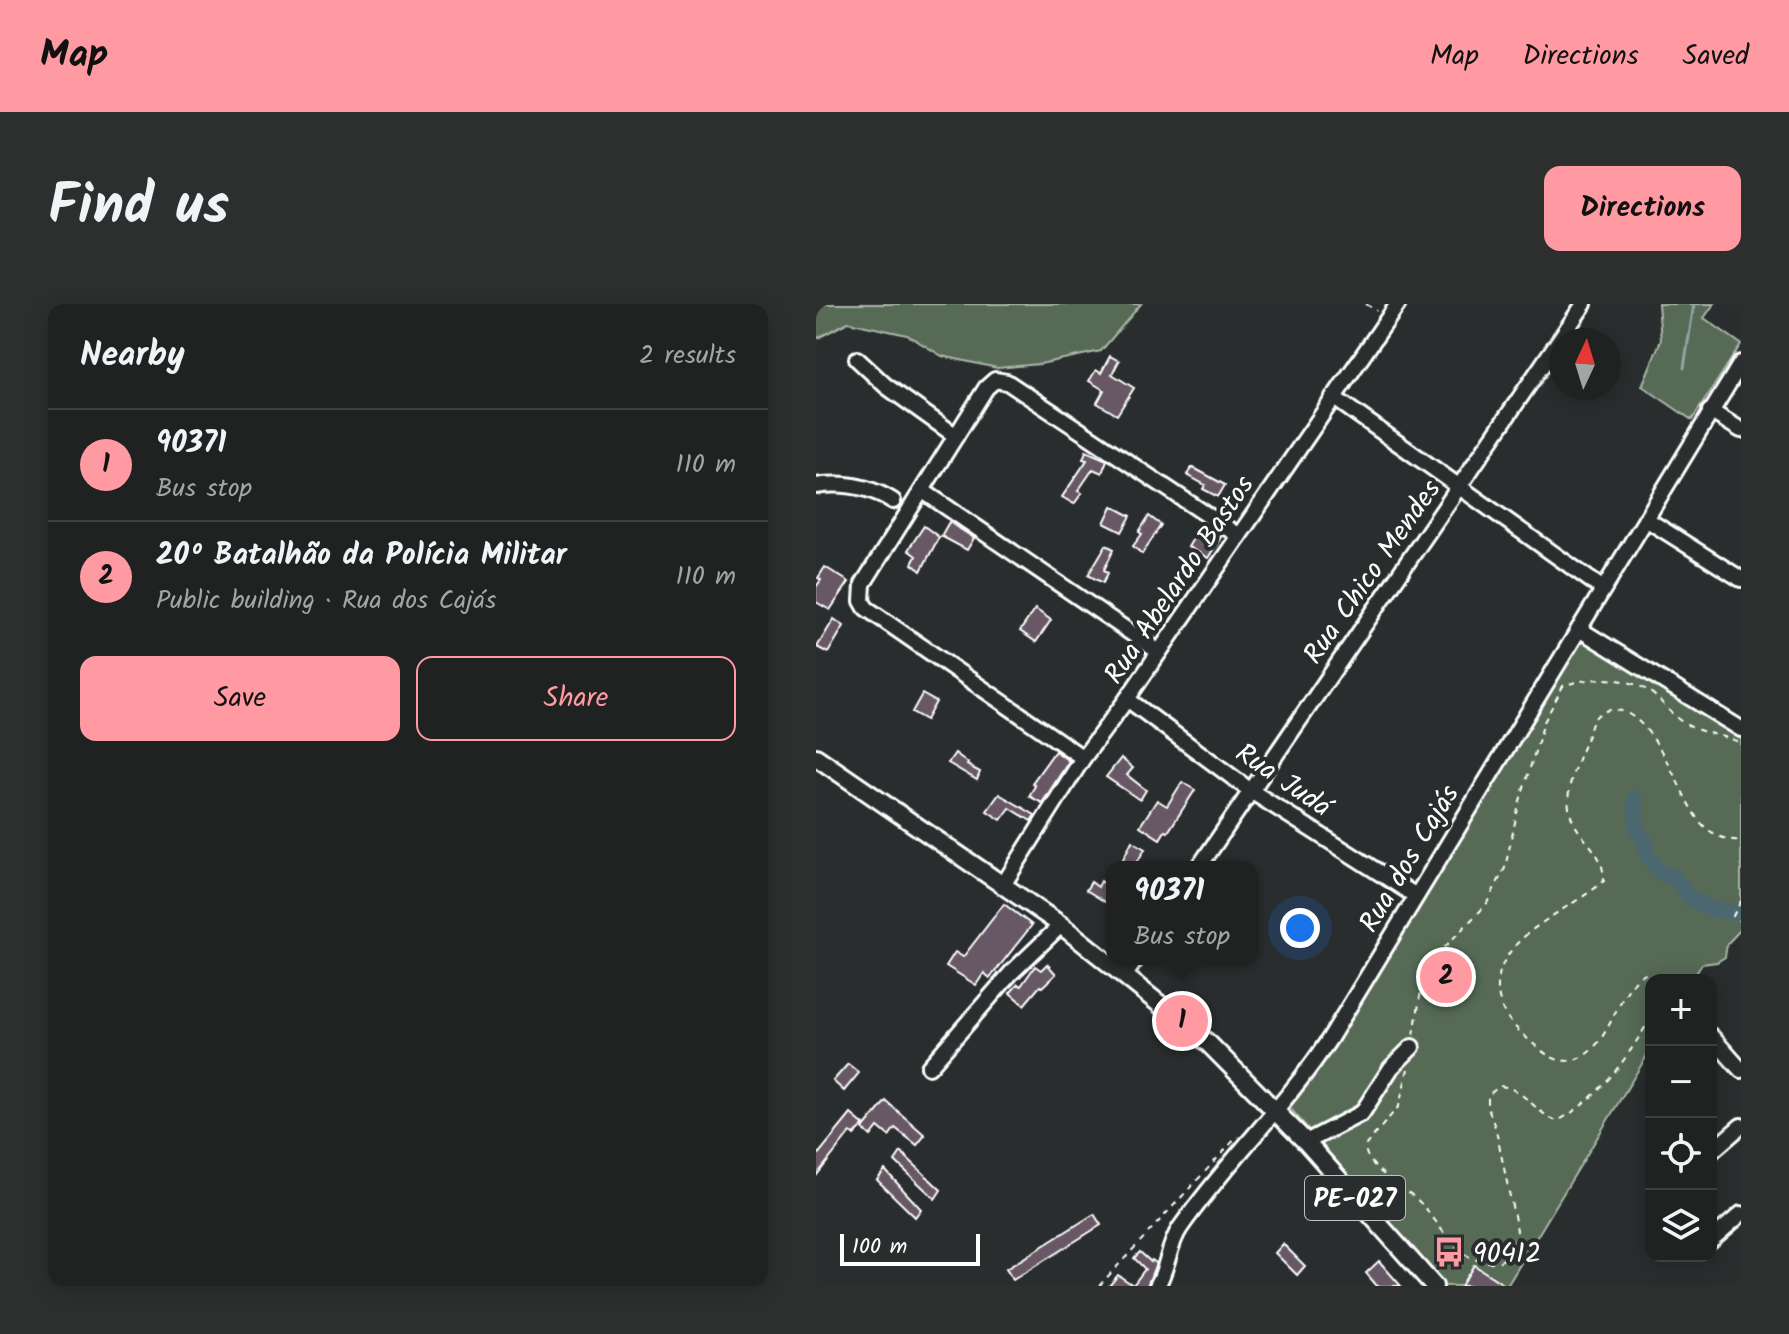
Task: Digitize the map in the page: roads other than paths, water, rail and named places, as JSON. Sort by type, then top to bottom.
[{"type":"main road","name":"PE-027","points":[[816,757],[1061,925],[1106,960]]},
{"type":"main road","name":"PE-027","points":[[1112,965],[1229,1062],[1306,1142],[1434,1286]]},
{"type":"street","name":"Rua Abelardo Bastos","points":[[1003,885],[1083,758],[1127,699],[1398,304]]},
{"type":"street","name":"Rua Chico Mendes","points":[[1203,861],[1584,304]]},
{"type":"street","points":[[857,359],[886,386],[956,436]]},
{"type":"street","name":"Rua dos Cajás","points":[[1157,1286],[1166,1269],[1177,1232],[1312,1065],[1741,363]]},
{"type":"street","points":[[1083,758],[866,608],[862,601],[863,584],[986,388],[999,379],[1078,427],[1239,536]]},
{"type":"street","points":[[1333,397],[1603,589]]},
{"type":"street","points":[[1710,411],[1741,430]]},
{"type":"street","points":[[816,486],[840,484],[867,488],[893,501]]},
{"type":"street","points":[[923,491],[1159,652]]},
{"type":"street","points":[[1646,519],[1741,579]]},
{"type":"street","points":[[1579,629],[1741,729]]},
{"type":"street","name":"Rua Judá","points":[[1127,699],[1251,791],[1416,896]]},
{"type":"street","points":[[929,1067],[1011,973],[1061,925]]},
{"type":"street","points":[[1125,975],[1132,965]]},
{"type":"street","points":[[1717,1046],[1741,1070]]},
{"type":"street","points":[[1306,1142],[1362,1113],[1391,1068],[1412,1047]]},
{"type":"street","points":[[1717,1147],[1741,1126]]},
{"type":"street","points":[[1717,1235],[1741,1214]]},
{"type":"waterway","points":[[1684,368],[1694,304]]},
{"type":"waterway","points":[[1635,798],[1637,826],[1645,840],[1647,854],[1658,871],[1675,878],[1691,899],[1712,909],[1741,913]]},
{"type":"place","name":"20º Batalhão da Polícia Militar","points":[[1446,977]]},
{"type":"place","name":"90371","points":[[1182,1021]]},
{"type":"place","name":"90412","points":[[1449,1252]]}]
